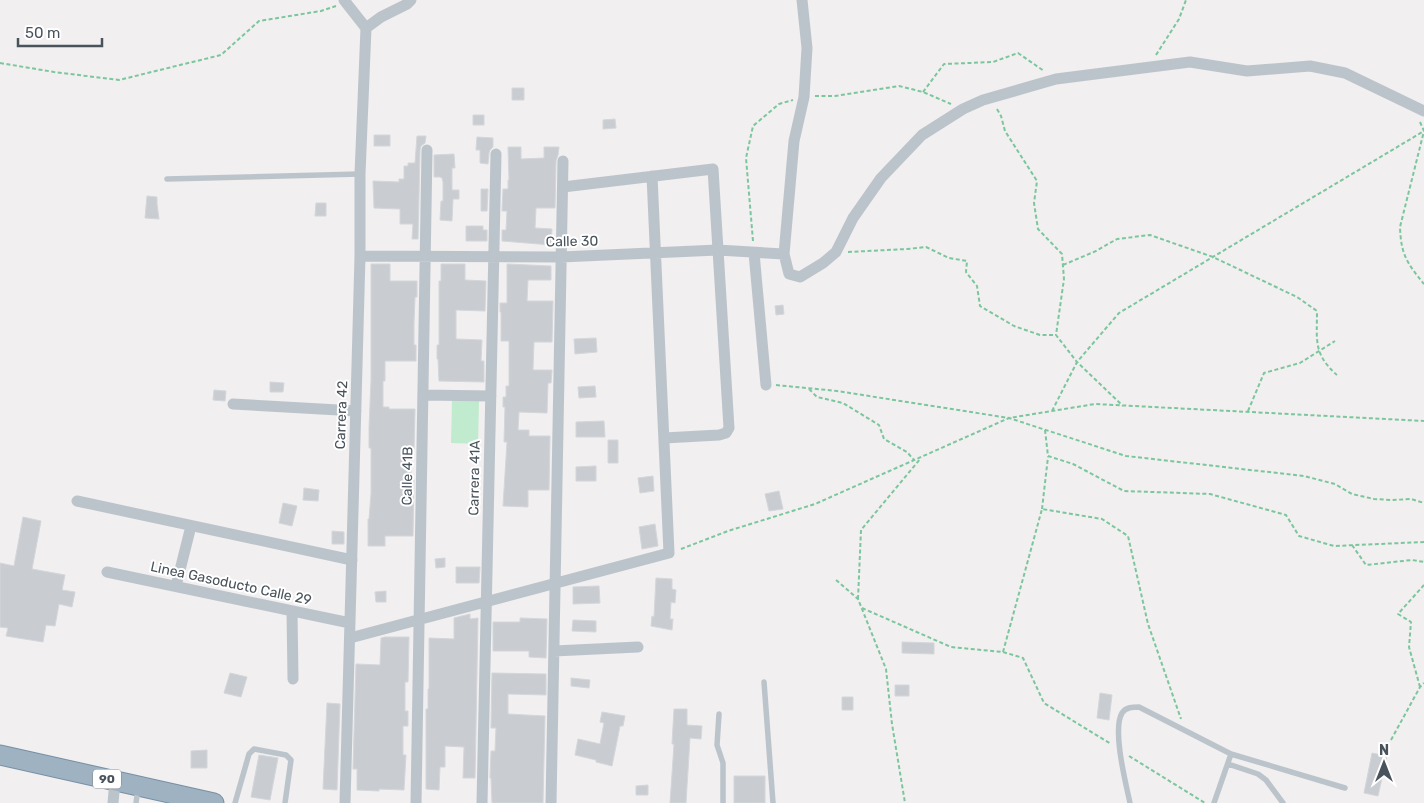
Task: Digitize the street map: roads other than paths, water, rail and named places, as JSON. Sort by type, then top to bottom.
[{"type":"highway","name":"90","points":[[0,755],[115,781],[137,795],[214,803]]},
{"type":"street","points":[[345,2],[366,28],[381,17],[407,4],[410,0]]},
{"type":"street","points":[[802,0],[807,48],[804,97],[794,141],[784,254],[789,274],[800,277],[824,263],[836,252],[853,218],[881,178],[922,135],[962,109],[983,100],[1056,79],[1190,62],[1247,71],[1310,66],[1344,73],[1420,109]]},
{"type":"street","name":"Carrera 42","points":[[345,803],[360,256],[360,174],[366,28]]},
{"type":"street","name":"Calle 41B","points":[[416,803],[427,150]]},
{"type":"street","name":"Carrera 41A","points":[[482,803],[496,154]]},
{"type":"street","points":[[551,803],[563,161]]},
{"type":"street","points":[[563,187],[713,169],[729,428],[726,433],[719,436],[664,438]]},
{"type":"street","points":[[350,638],[669,553],[652,176]]},
{"type":"street","name":"Calle 30","points":[[360,256],[561,257],[718,250],[784,254]]},
{"type":"street","points":[[754,253],[766,385]]},
{"type":"street","points":[[423,395],[491,396]]},
{"type":"street","points":[[233,404],[356,411]]},
{"type":"street","points":[[77,501],[352,560]]},
{"type":"street","points":[[176,586],[191,526]]},
{"type":"street","name":"Linea Gasoducto Calle 29","points":[[107,572],[350,623]]},
{"type":"street","points":[[292,611],[292,679]]},
{"type":"street","points":[[554,651],[638,647]]},
{"type":"street","points":[[113,803],[115,781]]},
{"type":"lane","points":[[167,179],[360,174]]},
{"type":"lane","points":[[764,682],[773,803]]},
{"type":"lane","points":[[1130,803],[1120,750],[1119,722],[1122,712],[1130,707],[1139,707],[1230,754],[1345,788]]},
{"type":"lane","points":[[719,714],[718,745],[724,763],[723,803]]},
{"type":"lane","points":[[235,803],[249,754],[254,749],[286,754],[290,760],[284,803]]},
{"type":"lane","points":[[1214,803],[1230,754]]},
{"type":"lane","points":[[1228,764],[1258,774],[1266,780],[1283,803]]}]
